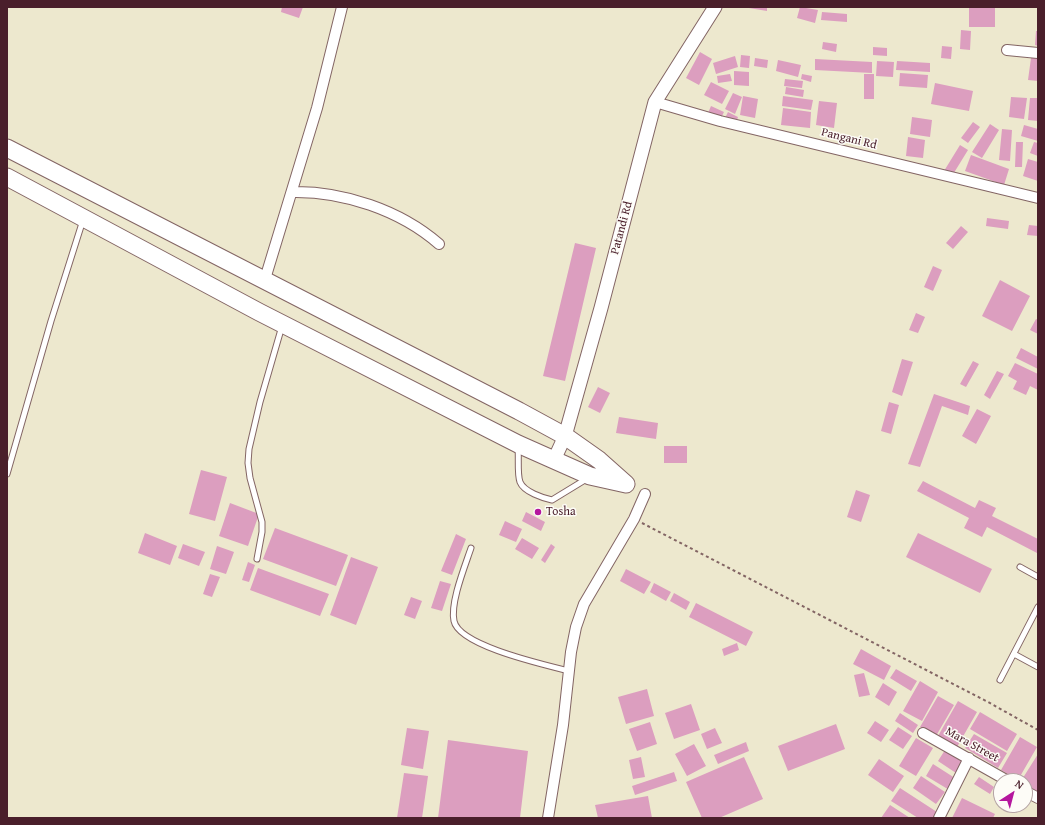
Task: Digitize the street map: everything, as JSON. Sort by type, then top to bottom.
[{"type":"highway","points":[[7,148],[265,279],[565,436],[599,460],[626,484],[590,476],[518,444],[282,324],[7,177]]},
{"type":"highway","points":[[24,185],[33,161]]},
{"type":"highway","points":[[91,221],[109,201]]},
{"type":"street","points":[[265,279],[317,108],[342,7]]},
{"type":"street","name":"Patandi Rd","points":[[554,460],[565,436],[601,308],[655,102],[715,7]]},
{"type":"street","points":[[1007,50],[1038,53]]},
{"type":"street","name":"Pangani Rd","points":[[655,102],[720,121],[1038,198]]},
{"type":"street","points":[[292,192],[315,192],[378,208],[427,233],[439,244]]},
{"type":"street","points":[[548,818],[563,725],[574,633],[584,604],[634,518],[645,494]]},
{"type":"street","name":"Mara Street","points":[[923,733],[994,773]]},
{"type":"street","points":[[939,818],[969,758]]},
{"type":"lane","points":[[7,474],[51,321],[91,221]]},
{"type":"lane","points":[[257,559],[262,532],[262,522],[250,478],[248,463],[249,449],[260,402],[282,324]]},
{"type":"lane","points":[[518,444],[520,482],[524,488],[544,498],[552,500],[590,476]]},
{"type":"lane","points":[[471,548],[458,591],[454,614],[454,623],[459,630],[474,641],[502,652],[569,671]]},
{"type":"lane","points":[[1020,567],[1038,577]]},
{"type":"lane","points":[[1000,680],[1038,607]]},
{"type":"lane","points":[[1014,654],[1038,667]]},
{"type":"path","points":[[634,518],[988,702],[1038,730]]},
{"type":"building","points":[[282,7],[303,7],[299,18],[281,12]]},
{"type":"building","points":[[743,7],[767,7],[767,11]]},
{"type":"building","points":[[800,7],[818,10],[815,23],[797,18]]},
{"type":"building","points":[[969,7],[995,7],[995,27],[969,27]]},
{"type":"building","points":[[822,12],[847,14],[847,22],[821,20]]},
{"type":"building","points":[[961,30],[971,31],[970,50],[960,49]]},
{"type":"building","points":[[1036,31],[1038,31],[1038,46],[1035,45]]},
{"type":"building","points":[[823,42],[837,44],[836,52],[822,49]]},
{"type":"building","points":[[942,46],[952,47],[951,59],[941,58]]},
{"type":"building","points":[[873,47],[887,48],[887,56],[873,55]]},
{"type":"building","points":[[700,52],[712,59],[699,85],[686,78]]},
{"type":"building","points":[[741,55],[750,56],[749,68],[740,67]]},
{"type":"building","points":[[735,56],[738,67],[716,74],[713,63]]},
{"type":"building","points":[[755,58],[768,60],[767,68],[754,66]]},
{"type":"building","points":[[1031,58],[1038,58],[1038,81],[1028,80]]},
{"type":"building","points":[[815,59],[872,62],[872,73],[815,70]]},
{"type":"building","points":[[778,60],[801,65],[798,77],[776,71]]},
{"type":"building","points":[[877,61],[894,62],[893,77],[876,76]]},
{"type":"building","points":[[897,61],[930,63],[930,72],[896,70]]},
{"type":"building","points":[[734,71],[749,72],[749,86],[734,85]]},
{"type":"building","points":[[900,73],[928,75],[927,88],[899,86]]},
{"type":"building","points":[[730,74],[732,81],[718,83],[717,76]]},
{"type":"building","points":[[802,74],[812,76],[811,82],[801,79]]},
{"type":"building","points":[[864,74],[874,74],[874,99],[864,99]]},
{"type":"building","points":[[785,79],[803,81],[802,88],[784,86]]},
{"type":"building","points":[[711,82],[729,91],[722,104],[704,95]]},
{"type":"building","points":[[935,83],[973,91],[969,111],[931,104]]},
{"type":"building","points":[[786,87],[804,90],[803,97],[785,94]]},
{"type":"building","points":[[733,93],[742,97],[735,114],[725,109]]},
{"type":"building","points":[[743,96],[758,99],[755,118],[740,115]]},
{"type":"building","points":[[783,96],[813,100],[811,110],[782,106]]},
{"type":"building","points":[[1011,97],[1027,98],[1024,119],[1009,117]]},
{"type":"building","points":[[1030,98],[1038,98],[1038,121],[1028,120]]},
{"type":"building","points":[[819,101],[837,103],[834,128],[816,125]]},
{"type":"building","points":[[711,106],[724,112],[721,118],[708,113]]},
{"type":"building","points":[[783,108],[811,112],[810,128],[781,125]]},
{"type":"building","points":[[728,112],[738,117],[736,123],[725,118]]},
{"type":"building","points":[[912,117],[932,120],[930,137],[910,134]]},
{"type":"building","points":[[973,122],[980,127],[968,143],[961,138]]},
{"type":"building","points":[[990,124],[999,130],[982,158],[972,152]]},
{"type":"building","points":[[1024,125],[1038,129],[1038,141],[1021,136]]},
{"type":"building","points":[[1002,129],[1012,130],[1010,161],[999,160]]},
{"type":"building","points":[[908,137],[925,140],[923,158],[906,156]]},
{"type":"building","points":[[1016,142],[1023,142],[1022,167],[1015,167]]},
{"type":"building","points":[[1034,142],[1038,143],[1038,156],[1030,153]]},
{"type":"building","points":[[960,145],[968,150],[952,176],[944,171]]},
{"type":"building","points":[[971,155],[1009,169],[1004,185],[965,171]]},
{"type":"building","points":[[1028,159],[1038,162],[1038,181],[1023,176]]},
{"type":"building","points":[[987,218],[1009,221],[1008,229],[986,226]]},
{"type":"building","points":[[1029,225],[1038,226],[1038,236],[1027,235]]},
{"type":"building","points":[[961,226],[968,232],[953,249],[946,243]]},
{"type":"building","points":[[575,243],[596,248],[565,381],[543,376]]},
{"type":"building","points":[[933,266],[942,270],[933,291],[924,287]]},
{"type":"building","points":[[1000,280],[1030,296],[1012,331],[982,316]]},
{"type":"building","points":[[916,313],[925,317],[918,333],[909,330]]},
{"type":"building","points":[[1036,319],[1038,320],[1038,334],[1030,330]]},
{"type":"building","points":[[1021,348],[1038,357],[1038,369],[1016,358]]},
{"type":"building","points":[[902,359],[913,362],[902,396],[892,392]]},
{"type":"building","points":[[973,361],[979,364],[966,387],[960,384]]},
{"type":"building","points":[[1015,363],[1038,374],[1038,390],[1030,386],[1026,395],[1013,389],[1017,381],[1008,376]]},
{"type":"building","points":[[997,371],[1004,374],[990,399],[984,395]]},
{"type":"building","points":[[598,387],[610,393],[600,413],[588,407]]},
{"type":"building","points":[[934,394],[970,406],[968,415],[942,406],[920,467],[908,464]]},
{"type":"building","points":[[889,402],[899,405],[891,434],[881,431]]},
{"type":"building","points":[[977,409],[991,416],[976,444],[962,436]]},
{"type":"building","points":[[619,417],[658,423],[656,439],[616,433]]},
{"type":"building","points":[[664,446],[687,446],[687,463],[664,463]]},
{"type":"building","points":[[201,470],[227,477],[215,521],[189,514]]},
{"type":"building","points":[[923,481],[975,508],[979,500],[996,508],[992,516],[1038,539],[1037,553],[987,527],[982,537],[964,528],[969,518],[917,491]]},
{"type":"building","points":[[856,490],[870,495],[861,522],[847,517]]},
{"type":"building","points":[[230,503],[259,514],[248,546],[219,536]]},
{"type":"building","points":[[526,512],[545,522],[541,531],[522,521]]},
{"type":"building","points":[[505,521],[522,529],[516,542],[499,535]]},
{"type":"building","points":[[275,528],[348,555],[336,586],[263,559]]},
{"type":"building","points":[[145,533],[177,546],[170,565],[138,553]]},
{"type":"building","points":[[918,533],[992,569],[980,593],[906,557]]},
{"type":"building","points":[[456,534],[466,539],[452,575],[441,571]]},
{"type":"building","points":[[522,538],[539,548],[532,559],[515,549]]},
{"type":"building","points":[[183,544],[205,552],[199,566],[178,558]]},
{"type":"building","points":[[551,544],[555,547],[545,563],[541,560]]},
{"type":"building","points":[[217,546],[234,552],[226,574],[210,569]]},
{"type":"building","points":[[351,557],[378,567],[356,625],[330,615]]},
{"type":"building","points":[[248,562],[255,565],[249,582],[242,580]]},
{"type":"building","points":[[258,568],[329,594],[320,616],[250,590]]},
{"type":"building","points":[[626,569],[651,582],[644,594],[620,581]]},
{"type":"building","points":[[210,574],[220,577],[212,597],[203,594]]},
{"type":"building","points":[[440,581],[451,584],[442,611],[431,608]]},
{"type":"building","points":[[654,583],[671,592],[666,601],[650,592]]},
{"type":"building","points":[[674,593],[690,602],[686,610],[670,601]]},
{"type":"building","points":[[411,597],[422,601],[415,619],[404,615]]},
{"type":"building","points":[[696,603],[753,632],[746,646],[689,617]]},
{"type":"building","points":[[737,643],[739,650],[724,656],[722,649]]},
{"type":"building","points":[[861,649],[891,666],[884,680],[853,664]]},
{"type":"building","points":[[896,669],[917,681],[911,691],[890,678]]},
{"type":"building","points":[[864,673],[870,695],[859,697],[854,675]]},
{"type":"building","points":[[920,681],[938,692],[922,721],[903,711]]},
{"type":"building","points":[[883,683],[897,692],[889,706],[875,697]]},
{"type":"building","points":[[647,689],[654,716],[626,724],[618,697]]},
{"type":"building","points":[[938,696],[954,705],[936,736],[920,727]]},
{"type":"building","points":[[958,701],[977,712],[957,747],[938,736]]},
{"type":"building","points":[[691,704],[700,730],[674,739],[665,713]]},
{"type":"building","points":[[980,712],[1017,734],[1007,751],[970,729]]},
{"type":"building","points":[[900,713],[918,725],[913,733],[895,721]]},
{"type":"building","points":[[875,721],[889,730],[881,742],[867,733]]},
{"type":"building","points":[[650,722],[657,744],[637,751],[629,729]]},
{"type":"building","points":[[836,724],[845,749],[788,771],[778,746]]},
{"type":"building","points":[[898,727],[912,736],[903,749],[889,740]]},
{"type":"building","points":[[407,728],[429,731],[423,769],[401,765]]},
{"type":"building","points":[[715,728],[722,743],[707,749],[701,734]]},
{"type":"building","points":[[974,734],[1007,753],[998,768],[965,748]]},
{"type":"building","points":[[1020,737],[1037,747],[1022,773],[1006,773],[1001,770]]},
{"type":"building","points":[[916,738],[933,748],[916,776],[899,766]]},
{"type":"building","points":[[448,740],[528,751],[520,818],[438,818]]},
{"type":"building","points":[[746,742],[749,751],[718,764],[714,755]]},
{"type":"building","points":[[694,744],[706,766],[687,776],[675,754]]},
{"type":"building","points":[[945,750],[963,762],[956,773],[938,761]]},
{"type":"building","points":[[1038,754],[1038,793],[1033,790],[1033,773],[1026,773]]},
{"type":"building","points":[[641,757],[645,777],[633,779],[629,760]]},
{"type":"building","points":[[744,757],[763,799],[719,818],[702,818],[686,782]]},
{"type":"building","points":[[879,759],[904,776],[893,792],[868,775]]},
{"type":"building","points":[[933,764],[958,780],[951,791],[926,776]]},
{"type":"building","points":[[674,772],[677,781],[635,795],[632,786]]},
{"type":"building","points":[[404,773],[428,776],[422,818],[397,818]]},
{"type":"building","points":[[921,776],[945,792],[936,804],[913,788]]},
{"type":"building","points":[[979,777],[993,786],[993,789],[990,794],[974,784]]},
{"type":"building","points":[[900,788],[937,812],[933,818],[918,818],[891,801]]},
{"type":"building","points":[[648,796],[652,818],[598,818],[595,805]]},
{"type":"building","points":[[962,798],[995,814],[993,818],[952,818]]},
{"type":"building","points":[[890,805],[910,818],[881,818]]},
{"type":"place","name":"Tosha","points":[[538,512]]}]
